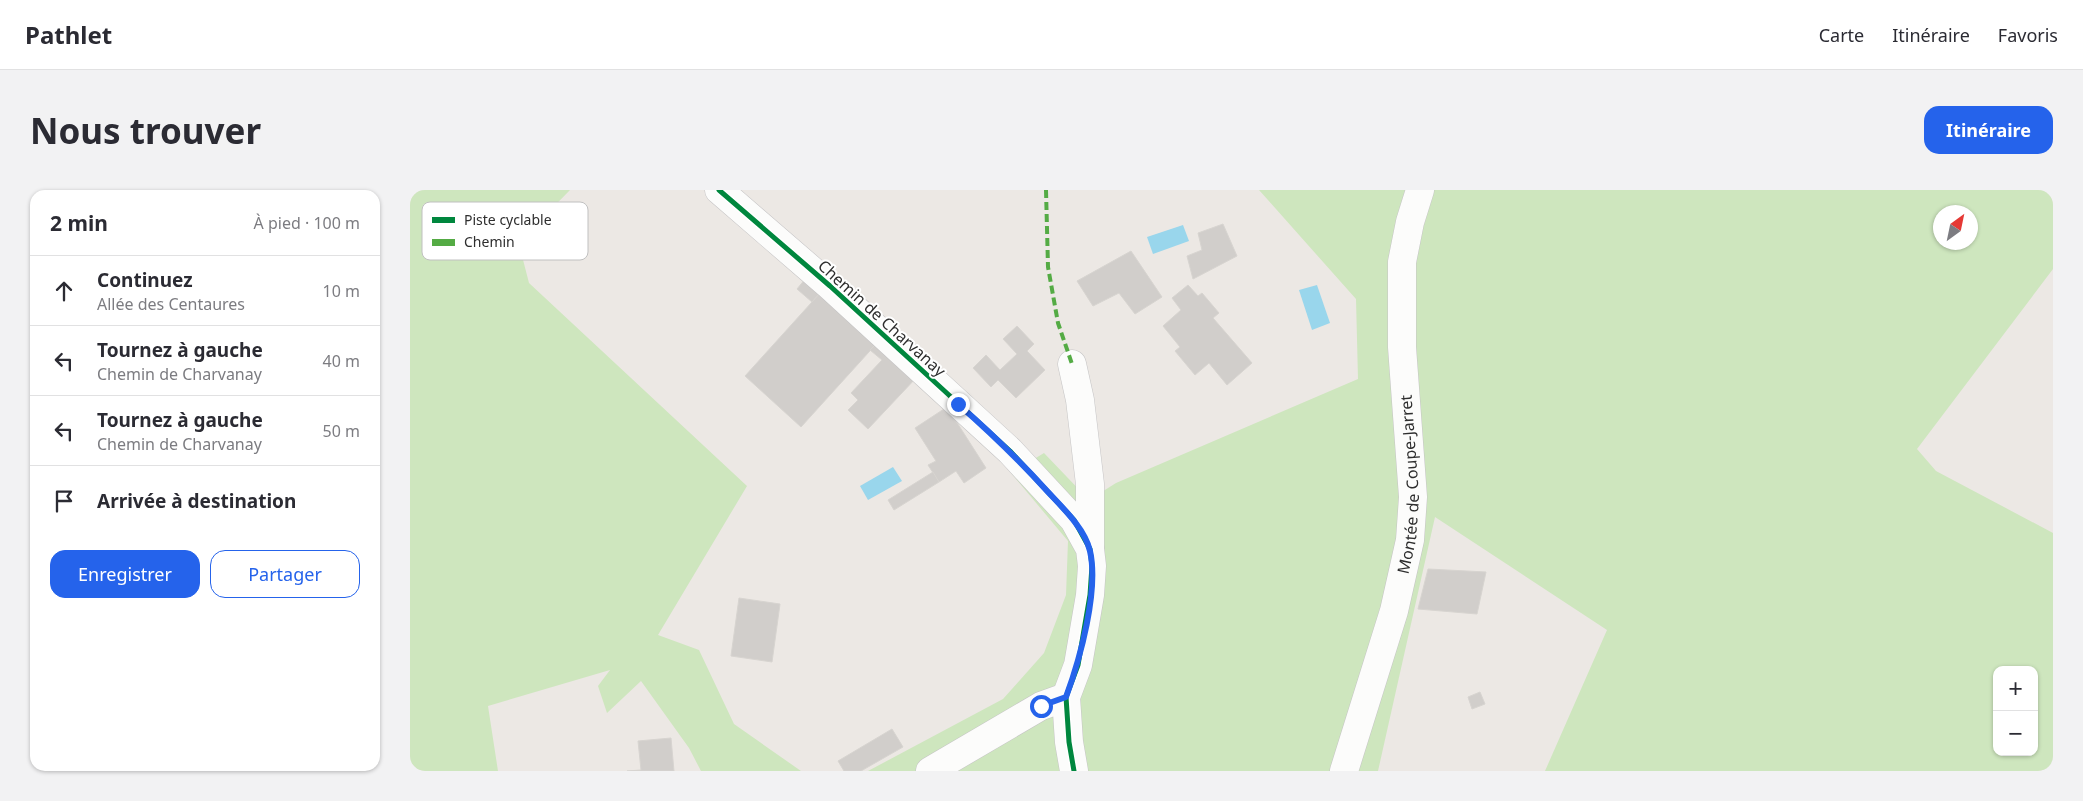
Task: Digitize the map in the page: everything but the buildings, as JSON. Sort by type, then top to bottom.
[{"type":"street","name":"Chemin de Charvanay","points":[[719,190],[830,286],[1010,450],[1074,520],[1090,549],[1092,566],[1090,595],[1078,665],[1066,697],[1068,742],[1074,771]]},
{"type":"street","name":"Montée de Coupe-Jarret","points":[[1344,771],[1394,611],[1410,540],[1413,498],[1402,347],[1402,262],[1410,222],[1420,190]]},
{"type":"street","points":[[1072,364],[1080,400],[1090,484],[1090,549]]},
{"type":"street","points":[[930,771],[1041,706],[1066,697]]},
{"type":"green space","points":[[410,190],[570,190],[558,202],[422,202],[422,260],[523,260],[529,283],[747,486],[658,635],[699,650],[734,724],[801,771],[701,771],[689,748],[641,681],[607,713],[598,686],[610,670],[488,706],[498,771],[419,771],[410,762]]},
{"type":"green space","points":[[1259,190],[2053,190],[2053,269],[1917,449],[1936,471],[2053,533],[2053,771],[1545,771],[1607,630],[1435,517],[1378,771],[868,771],[1003,699],[1044,653],[1066,595],[1068,541],[1011,473],[1044,453],[1089,500],[1116,483],[1358,379],[1356,299]]},
{"type":"water","points":[[1183,225],[1189,241],[1153,254],[1147,237]]},
{"type":"water","points":[[1317,285],[1330,323],[1312,330],[1299,290]]},
{"type":"water","points":[[893,467],[902,481],[868,500],[860,486]]},
{"type":"marked path","points":[[1046,190],[1048,267],[1058,323],[1072,364]]},
{"type":"cycle path","points":[[719,190],[830,286],[1010,451],[1074,520],[1090,549],[1092,566],[1090,595],[1078,665],[1066,697],[1069,742],[1074,771]]},
{"type":"route","points":[[958,404],[1010,450],[1074,520],[1090,549],[1092,566],[1090,595],[1078,665],[1066,697],[1041,706]]}]
